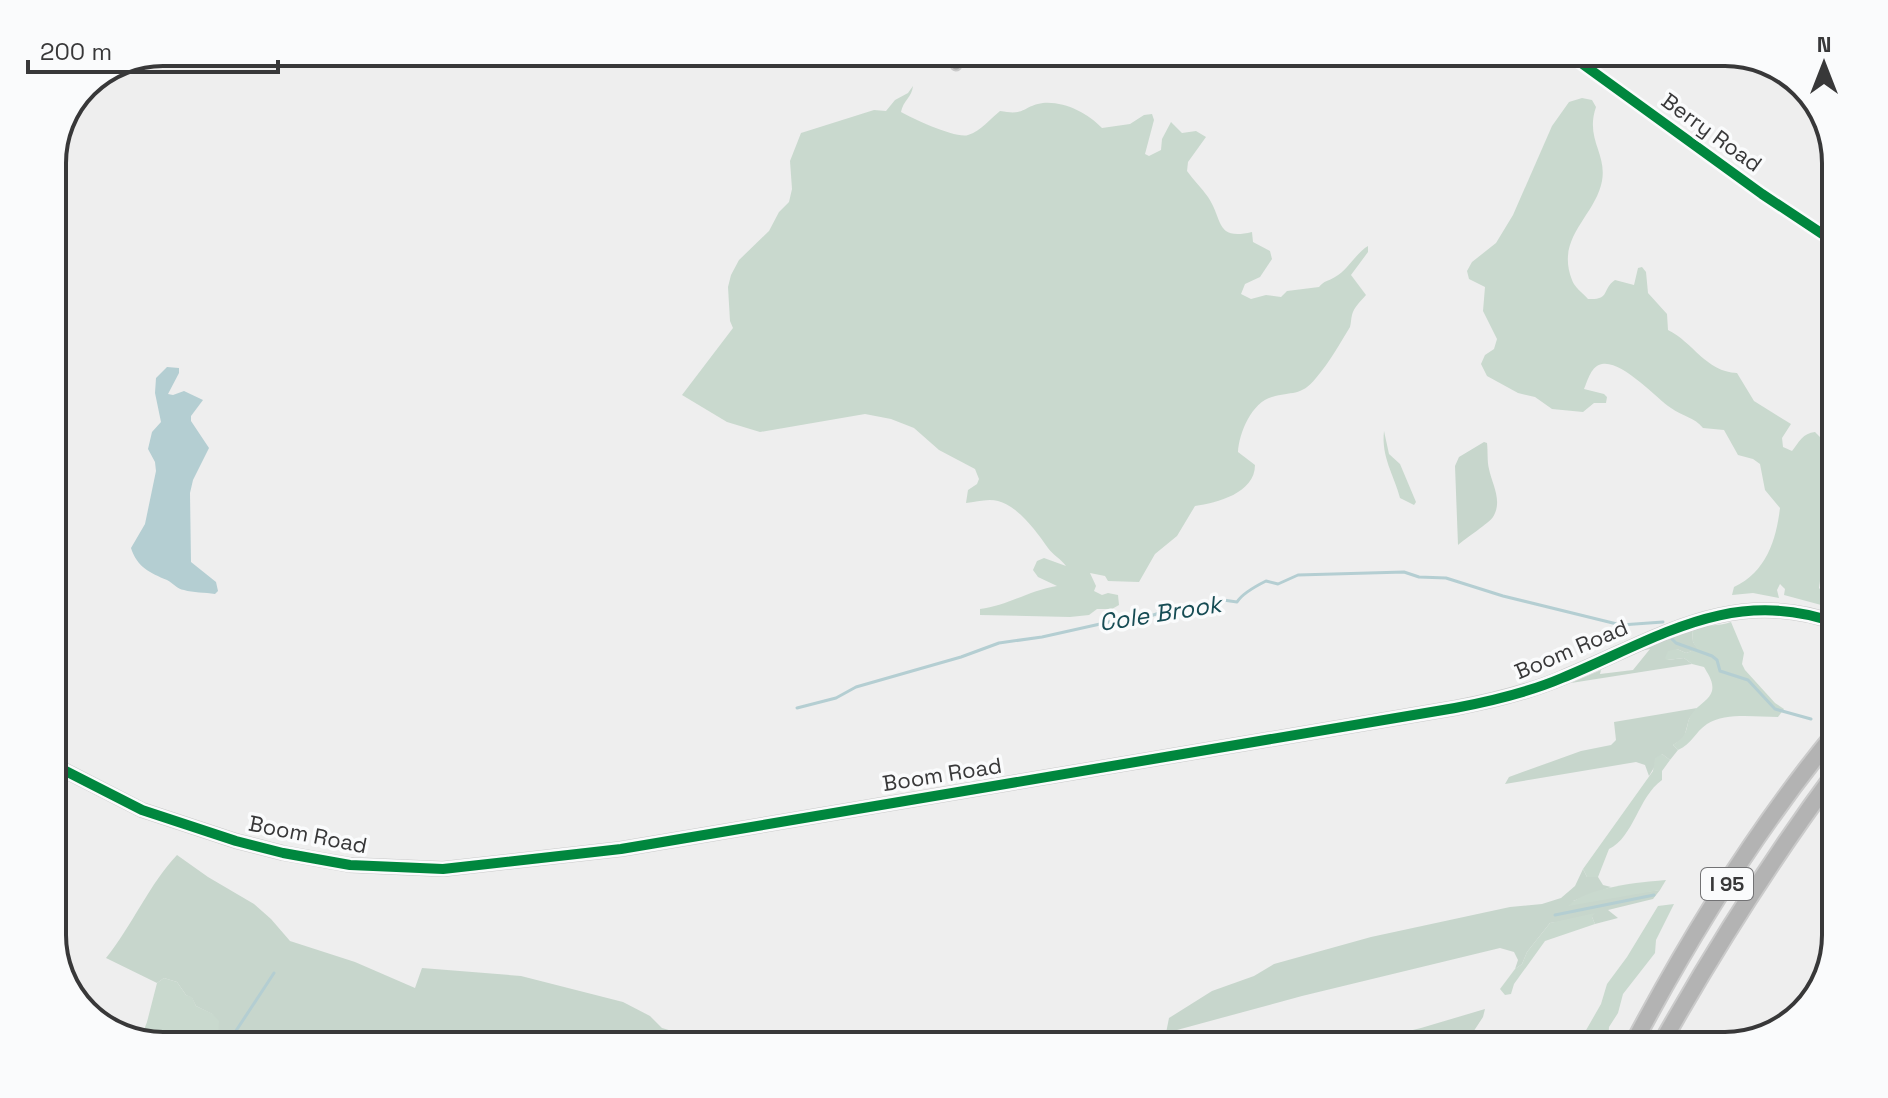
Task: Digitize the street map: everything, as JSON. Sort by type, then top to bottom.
[{"type":"highway","name":"I 95","points":[[1639,1032],[1724,888],[1773,815],[1822,750]]},
{"type":"highway","name":"I 95","points":[[1668,1032],[1714,950],[1755,886],[1822,792]]},
{"type":"street","name":"Berry Road","points":[[1585,66],[1822,234]]},
{"type":"street","name":"Boom Road","points":[[66,771],[142,810],[262,848],[350,865],[443,869],[610,850],[1455,708],[1530,690],[1668,630],[1734,611],[1788,611],[1822,620]]},
{"type":"shaded area","points":[[1487,443],[1488,466],[1496,493],[1496,511],[1491,519],[1458,545],[1455,466],[1459,457]]},
{"type":"shaded area","points":[[1692,629],[1693,642],[1698,649],[1686,653],[1677,649],[1667,660],[1684,658],[1692,664],[1571,683],[1601,670],[1600,674],[1633,670],[1650,649],[1635,652]]},
{"type":"shaded area","points":[[1697,708],[1689,719],[1684,738],[1673,745],[1678,750],[1670,760],[1662,754],[1649,776],[1645,765],[1636,762],[1505,784],[1509,777],[1581,751],[1611,745],[1616,740],[1614,722]]},
{"type":"shaded area","points":[[177,855],[254,904],[290,941],[355,962],[415,988],[422,968],[521,976],[623,1002],[650,1016],[662,1028],[675,1032],[217,1032],[212,1014],[196,1006],[177,982],[164,978],[157,983],[106,958],[158,878]]},
{"type":"shaded area","points":[[1583,869],[1587,877],[1598,877],[1603,885],[1611,887],[1573,901],[1660,890],[1653,899],[1608,910],[1618,918],[1595,924],[1592,917],[1550,923],[1527,952],[1522,964],[1515,969],[1518,960],[1514,952],[1500,948],[1166,1032],[1169,1018],[1212,991],[1254,976],[1274,964],[1371,937],[1510,907],[1542,904],[1561,898],[1575,886]]},
{"type":"shaded area","points":[[1485,1009],[1473,1032],[1405,1032]]},
{"type":"green space","points":[[913,86],[901,112],[955,134],[973,133],[1000,111],[1015,112],[1036,104],[1051,103],[1075,109],[1102,128],[1130,124],[1144,115],[1152,114],[1154,120],[1145,154],[1149,156],[1161,150],[1162,139],[1171,122],[1182,133],[1196,131],[1206,137],[1188,162],[1187,171],[1208,197],[1226,231],[1240,234],[1252,232],[1253,242],[1270,251],[1272,259],[1260,277],[1245,284],[1241,294],[1251,299],[1266,295],[1281,297],[1287,291],[1319,287],[1339,274],[1368,246],[1368,252],[1351,275],[1366,295],[1354,309],[1350,327],[1326,366],[1311,384],[1296,392],[1265,400],[1248,419],[1238,452],[1255,465],[1249,483],[1224,499],[1195,506],[1177,536],[1155,554],[1139,582],[1108,581],[1105,576],[1090,573],[1096,586],[1094,591],[1102,595],[1118,595],[1119,605],[1112,609],[1097,609],[1089,615],[1070,617],[980,615],[980,609],[1057,586],[1038,577],[1033,570],[1037,561],[1044,558],[1066,566],[1013,508],[994,500],[966,503],[968,490],[979,479],[975,469],[939,450],[914,428],[865,414],[760,432],[727,422],[682,395],[733,328],[728,287],[731,275],[739,260],[769,231],[779,212],[789,202],[792,189],[790,161],[801,133],[874,110],[886,111]]},
{"type":"green space","points":[[1582,98],[1592,100],[1596,107],[1593,128],[1603,171],[1598,194],[1572,239],[1568,265],[1573,283],[1588,299],[1600,298],[1615,280],[1634,285],[1638,268],[1642,267],[1646,272],[1648,293],[1667,314],[1668,330],[1717,368],[1737,373],[1754,401],[1791,424],[1782,438],[1783,447],[1792,451],[1804,436],[1815,432],[1822,439],[1822,581],[1819,588],[1822,591],[1822,605],[1784,595],[1785,589],[1780,584],[1777,590],[1779,598],[1753,593],[1732,595],[1734,587],[1754,573],[1768,554],[1780,508],[1765,490],[1760,464],[1738,455],[1724,430],[1703,428],[1671,408],[1629,374],[1610,364],[1595,367],[1584,389],[1604,394],[1606,403],[1594,403],[1583,412],[1552,409],[1535,397],[1518,393],[1487,376],[1481,364],[1485,355],[1494,349],[1497,339],[1483,311],[1485,287],[1469,279],[1467,271],[1472,262],[1496,243],[1513,215],[1552,126],[1569,102]]},
{"type":"green space","points":[[1384,431],[1389,454],[1400,464],[1416,502],[1414,505],[1400,498],[1386,458]]},
{"type":"green space","points":[[1731,622],[1744,653],[1742,664],[1745,670],[1784,709],[1778,717],[1741,716],[1715,720],[1678,750],[1673,745],[1686,732],[1691,715],[1709,696],[1712,684],[1704,667],[1684,658],[1665,658],[1668,651],[1677,649],[1686,653],[1697,649],[1692,629]]},
{"type":"green space","points":[[1662,754],[1670,760],[1662,771],[1662,780],[1647,796],[1624,836],[1609,849],[1598,877],[1587,877],[1583,869],[1653,771],[1655,758]]},
{"type":"green space","points":[[1666,880],[1660,890],[1568,906],[1600,890]]},
{"type":"green space","points":[[1674,904],[1656,940],[1655,953],[1623,994],[1609,1032],[1585,1032],[1601,1004],[1607,984],[1658,906]]},
{"type":"green space","points":[[1595,913],[1592,917],[1595,924],[1545,941],[1514,984],[1511,994],[1505,995],[1500,989],[1522,964],[1527,952],[1550,923]]},
{"type":"green space","points":[[164,978],[177,982],[186,995],[192,997],[196,1006],[213,1014],[219,1021],[218,1032],[144,1030],[157,983]]},
{"type":"water","points":[[167,367],[179,368],[168,394],[184,391],[203,400],[191,416],[191,421],[209,448],[190,493],[191,562],[216,582],[218,591],[215,594],[191,592],[155,575],[137,560],[131,548],[145,524],[156,471],[148,449],[152,432],[161,422],[155,393],[156,378]]},
{"type":"waterway","name":"Cole Brook","points":[[797,708],[836,698],[856,687],[999,643],[1147,617],[1178,607],[1192,608],[1216,599],[1237,602],[1266,581],[1278,584],[1298,575],[1404,572],[1419,577],[1446,578],[1503,596],[1621,625],[1663,622]]},
{"type":"waterway","name":"Cole Brook","points":[[1671,638],[1676,643],[1712,656],[1717,660],[1720,671],[1748,680],[1775,709],[1811,719]]},
{"type":"waterway","points":[[1555,915],[1654,895]]},
{"type":"waterway","points":[[235,1032],[274,973]]},
{"type":"cycle path","points":[[1585,66],[1822,234]]},
{"type":"cycle path","points":[[66,771],[142,810],[236,841],[350,865],[443,869],[621,849],[1469,705],[1536,688],[1662,634],[1728,614],[1762,610],[1798,613],[1822,619]]}]
